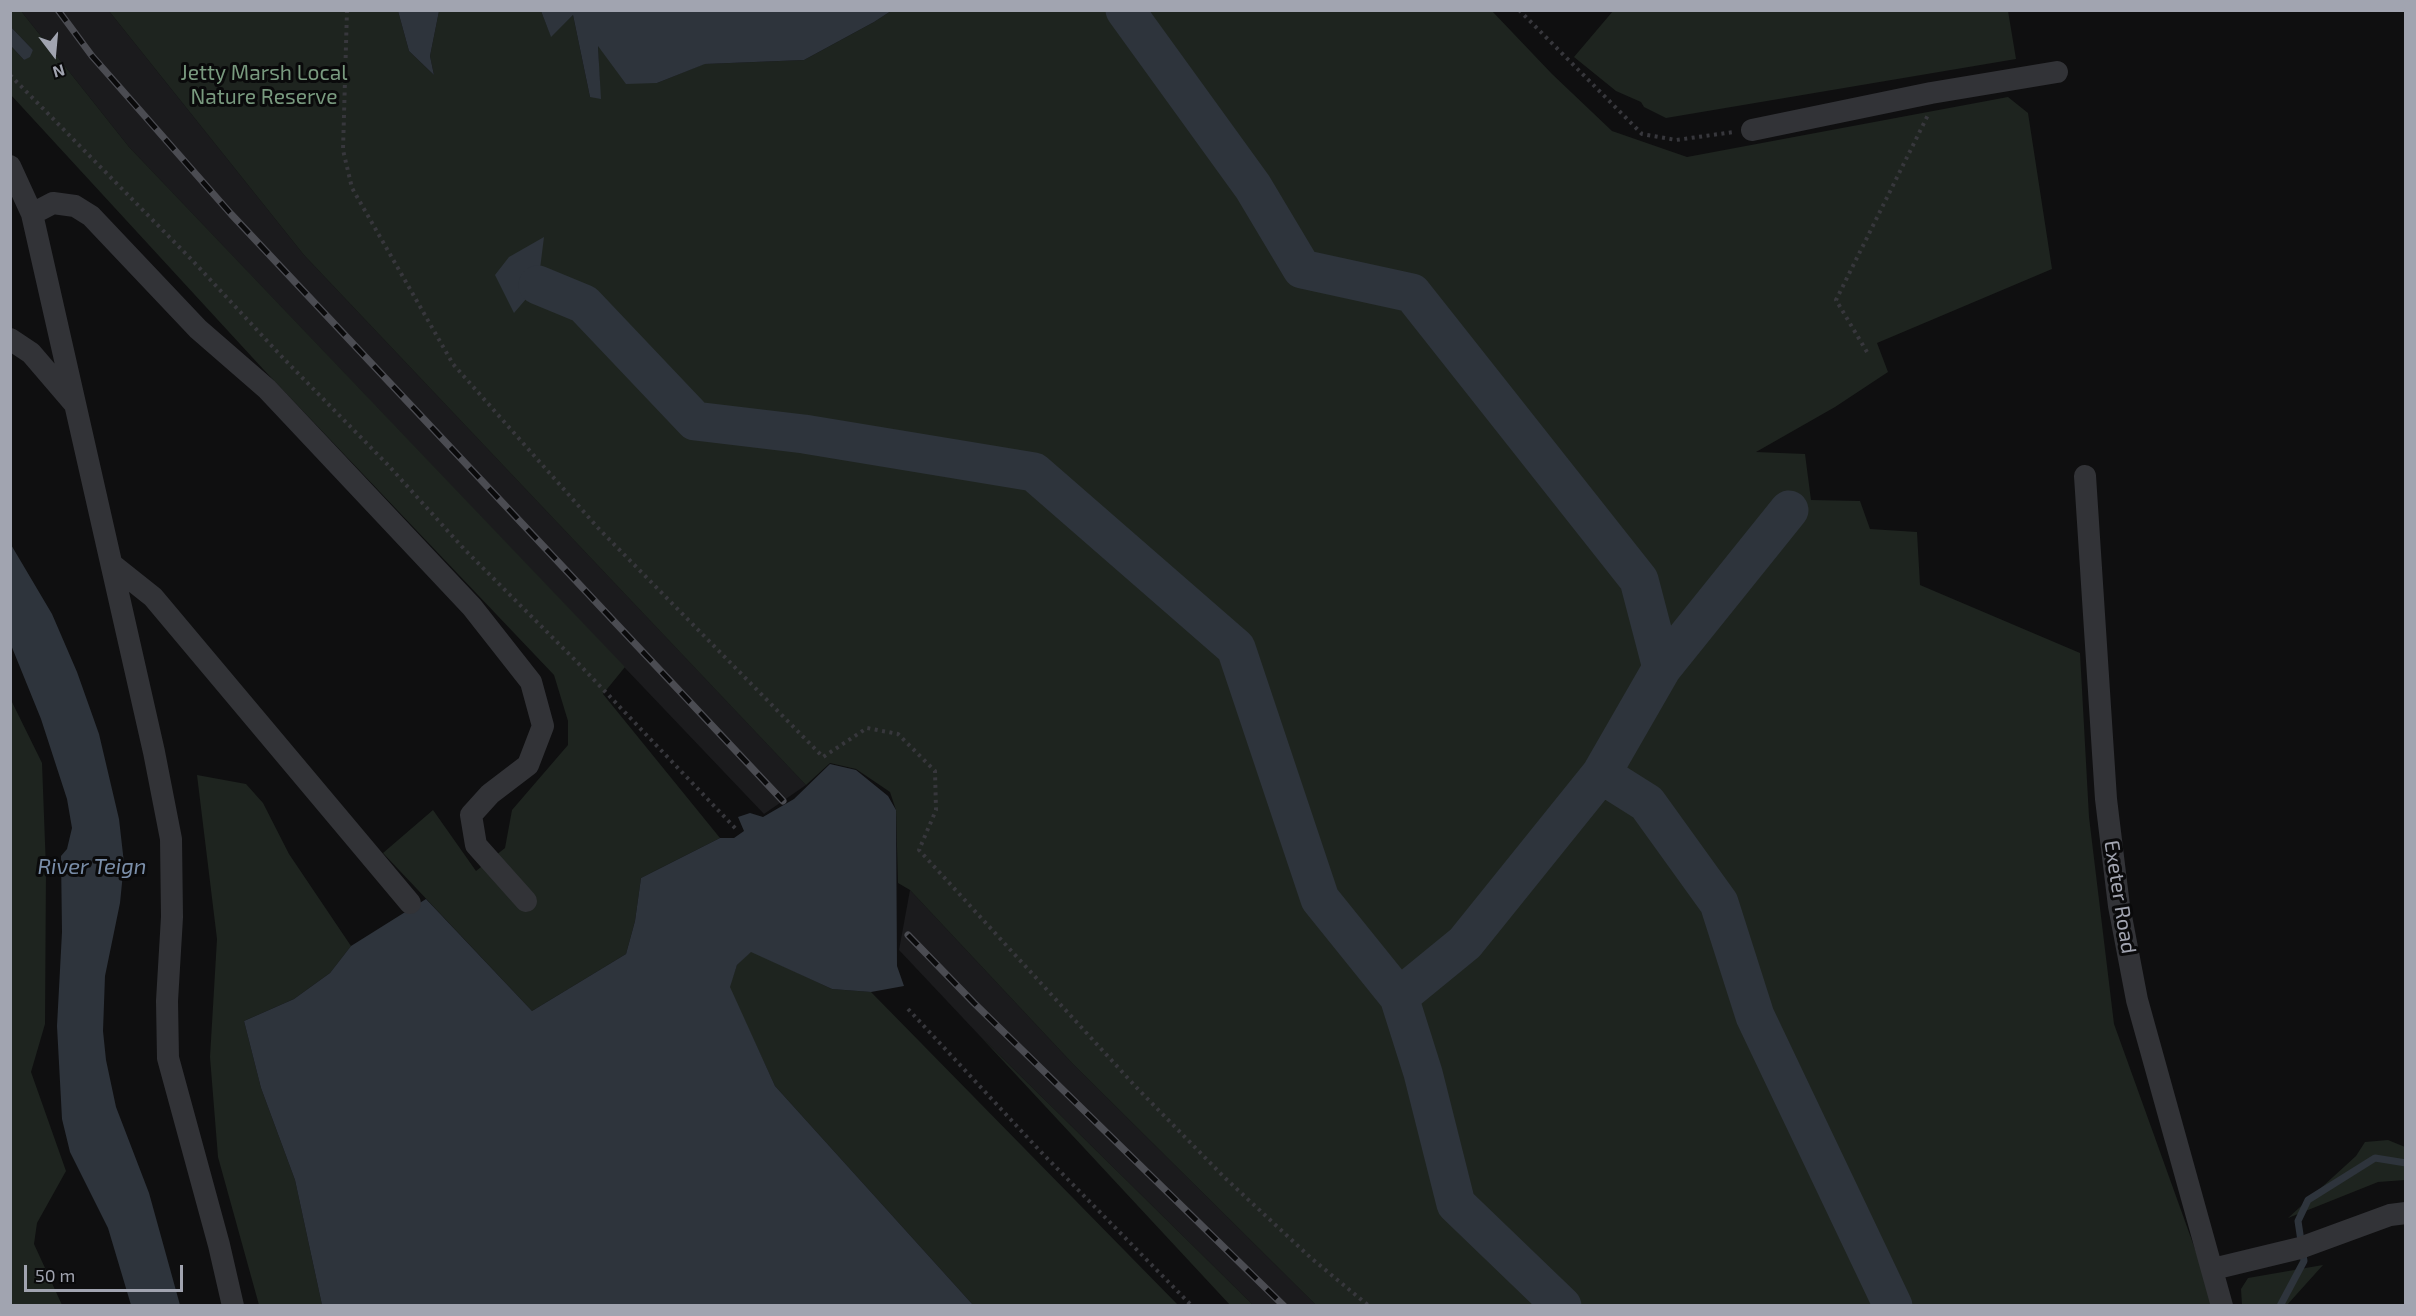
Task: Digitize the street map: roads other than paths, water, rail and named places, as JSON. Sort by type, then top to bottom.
[{"type":"street","points":[[1752,130],[1930,93],[2057,72]]},
{"type":"street","points":[[10,166],[32,214],[114,566],[171,839],[172,917],[167,1001],[168,1058],[233,1305]]},
{"type":"street","points":[[32,214],[53,203],[75,206],[91,216],[198,329],[267,389],[472,608],[531,682],[543,726],[528,765],[490,794],[471,815],[476,845],[526,901]]},
{"type":"street","points":[[10,339],[31,353],[75,405]]},
{"type":"street","name":"Exeter Road","points":[[2085,476],[2106,799],[2119,906],[2137,1000],[2222,1305]]},
{"type":"street","points":[[114,566],[153,597],[410,903]]},
{"type":"street","points":[[2213,1269],[2300,1248],[2390,1215],[2406,1214]]},
{"type":"water","points":[[398,11],[439,11],[430,56],[434,75],[409,51]]},
{"type":"water","points":[[541,11],[891,11],[804,60],[705,64],[657,83],[626,84],[598,46],[601,99],[590,97],[573,15],[551,37]]},
{"type":"water","points":[[11,27],[33,50],[30,57],[24,60],[11,46]]},
{"type":"water","points":[[544,237],[538,285],[514,313],[495,275],[509,257]]},
{"type":"water","name":"River Teign","points":[[10,543],[52,614],[77,672],[99,734],[119,819],[124,863],[120,903],[105,976],[103,1031],[106,1060],[116,1107],[149,1193],[180,1305],[131,1305],[108,1228],[70,1152],[62,1119],[57,1026],[62,932],[61,856],[67,849],[72,828],[67,799],[41,719],[11,645]]},
{"type":"water","points":[[830,764],[856,770],[888,796],[896,810],[897,966],[904,986],[871,992],[832,989],[751,952],[737,965],[730,987],[775,1086],[973,1305],[322,1305],[295,1180],[261,1088],[244,1021],[294,999],[330,973],[351,946],[426,899],[532,1011],[626,954],[635,921],[641,878],[720,838],[734,838],[744,831],[738,817],[750,813],[763,817],[794,799]]},
{"type":"waterway","points":[[1125,10],[1253,187],[1302,269],[1412,293],[1639,580],[1662,668],[1601,774]]},
{"type":"waterway","points":[[538,285],[584,304],[695,421],[804,434],[1034,472],[1236,648],[1320,899],[1399,997],[1423,1073],[1456,1204],[1562,1306]]},
{"type":"waterway","points":[[1662,668],[1789,510]]},
{"type":"waterway","points":[[1399,997],[1465,943],[1601,774],[1647,803],[1719,903],[1755,1016],[1893,1306]]},
{"type":"waterway","points":[[2280,1306],[2304,1261],[2298,1221],[2308,1200],[2375,1158],[2406,1163]]},
{"type":"railway","points":[[58,10],[92,56],[231,214],[783,801]]},
{"type":"railway","points":[[908,935],[974,1003],[1284,1306]]},
{"type":"park label","name":"Jetty Marsh Local Nature Reserve","points":[[264,85]]}]
